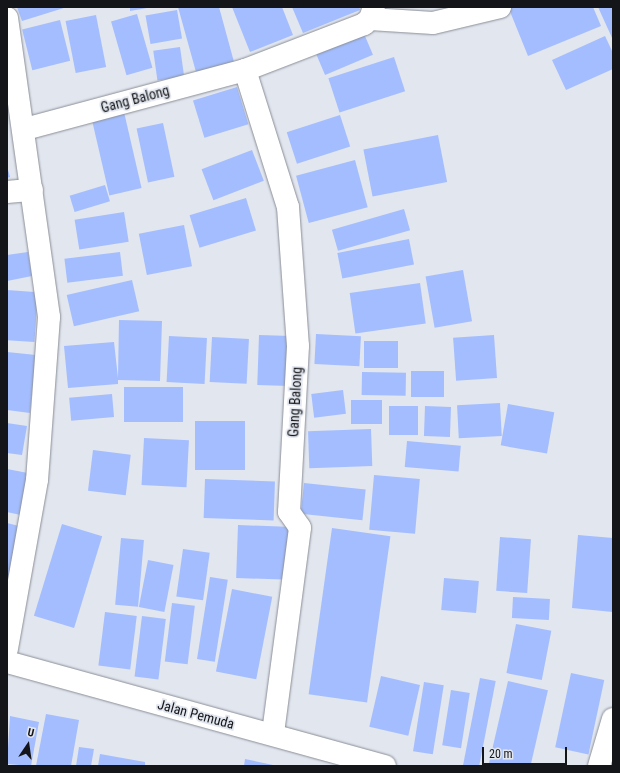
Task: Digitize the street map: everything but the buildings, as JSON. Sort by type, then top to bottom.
[{"type":"street","points":[[372,13],[433,23],[500,7]]},
{"type":"street","name":"Gang Balong","points":[[25,129],[245,70],[372,13]]},
{"type":"street","points":[[7,18],[25,129],[49,317],[44,414],[37,480],[7,649]]},
{"type":"street","name":"Gang Balong","points":[[245,70],[288,207],[298,346],[289,512],[300,528],[273,734]]},
{"type":"street","points":[[7,192],[32,190]]},
{"type":"street","name":"Jalan Pemuda","points":[[7,662],[273,734],[348,761],[385,766]]},
{"type":"street","points":[[599,766],[613,719]]}]
